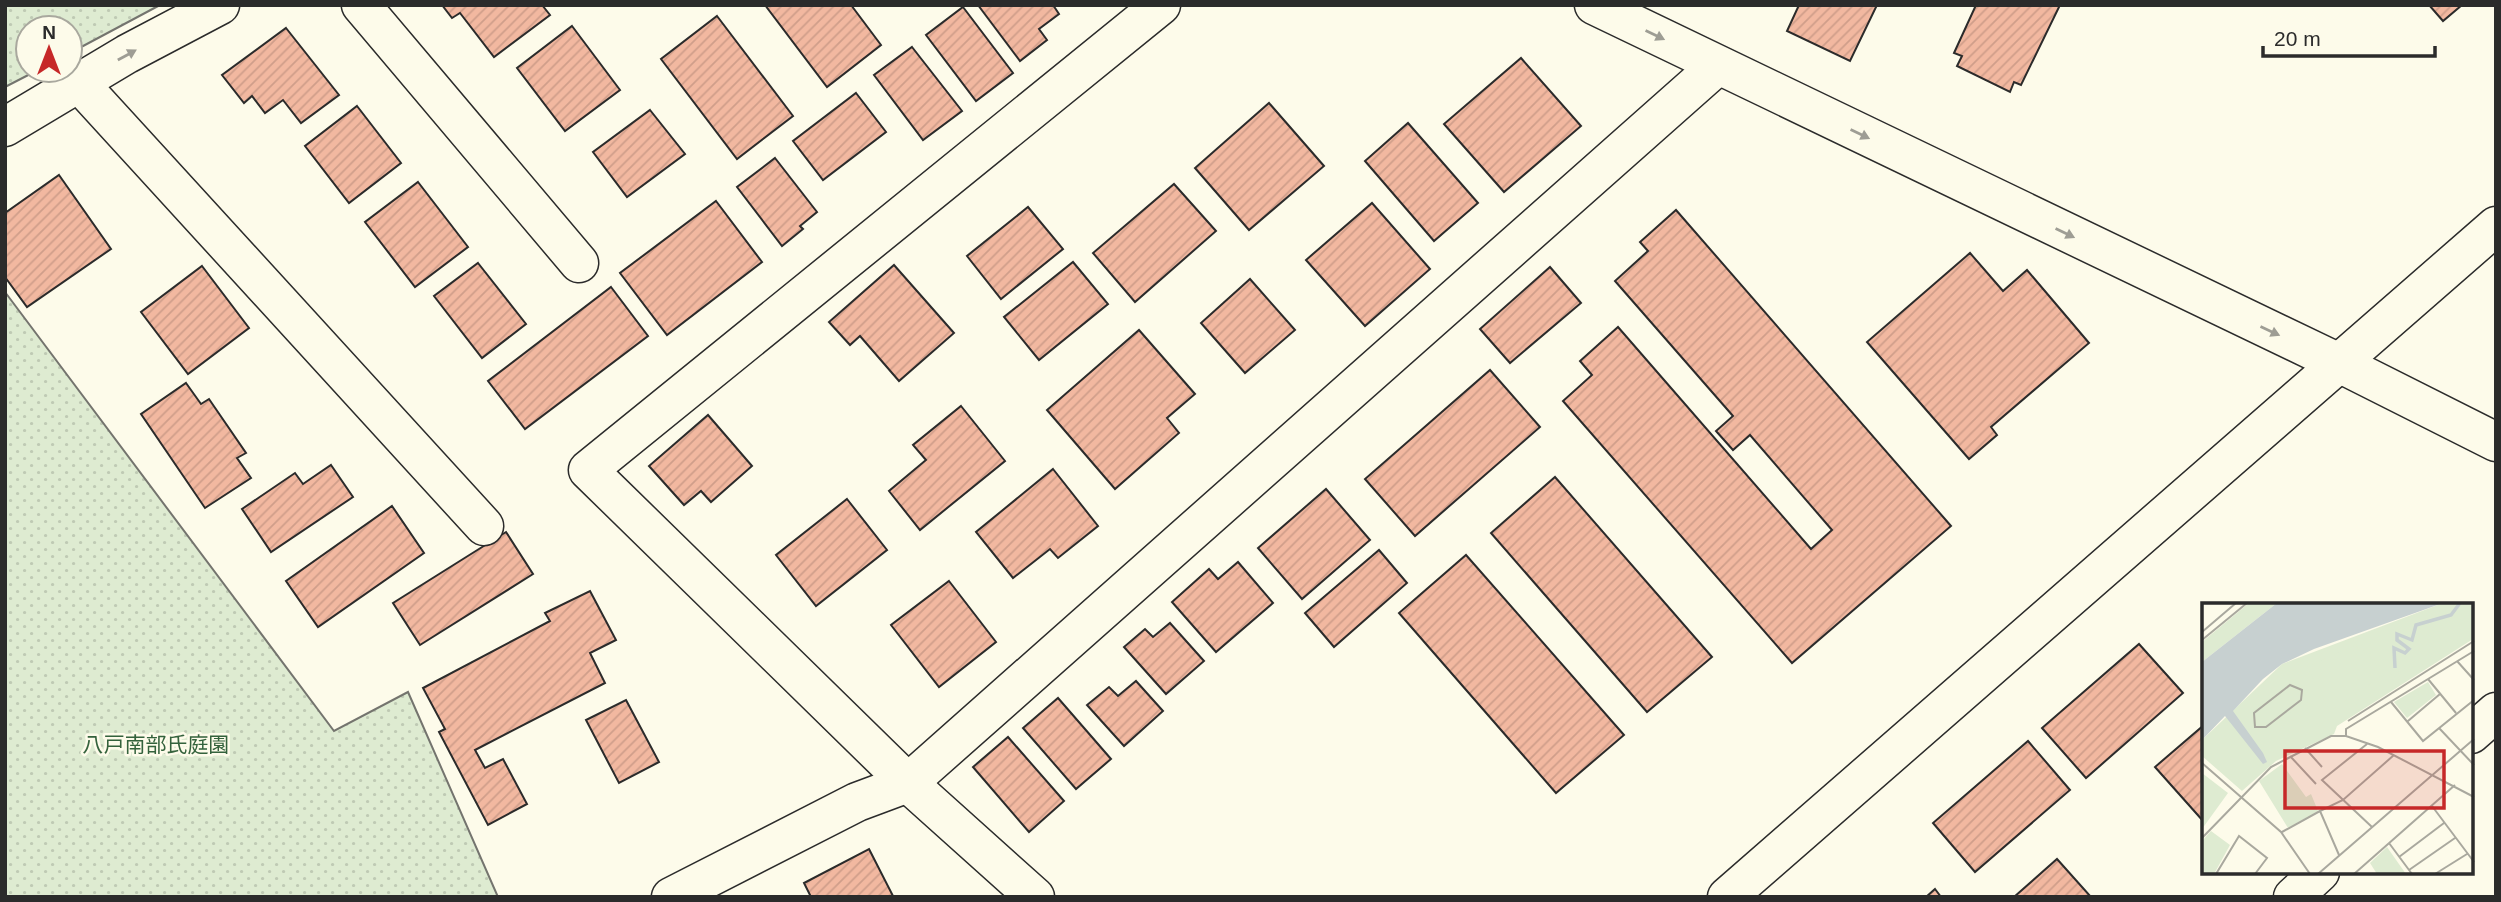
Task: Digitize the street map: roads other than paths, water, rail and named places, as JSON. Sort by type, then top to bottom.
[{"type":"street","points":[[84,80],[220,5]]},
{"type":"street","points":[[361,5],[579,263]]},
{"type":"street","points":[[1035,897],[908,783],[588,470],[1161,5]]},
{"type":"street","points":[[1594,5],[2339,363],[2496,442]]},
{"type":"street","points":[[671,897],[857,802],[908,783],[1717,66]]},
{"type":"street","points":[[5,127],[77,84]]},
{"type":"street","points":[[80,84],[484,526]]},
{"type":"street","points":[[1727,897],[2496,226]]},
{"type":"street","points":[[2473,732],[2496,712]]},
{"type":"park label","name":"八戸南部氏庭園","points":[[156,744]]}]
